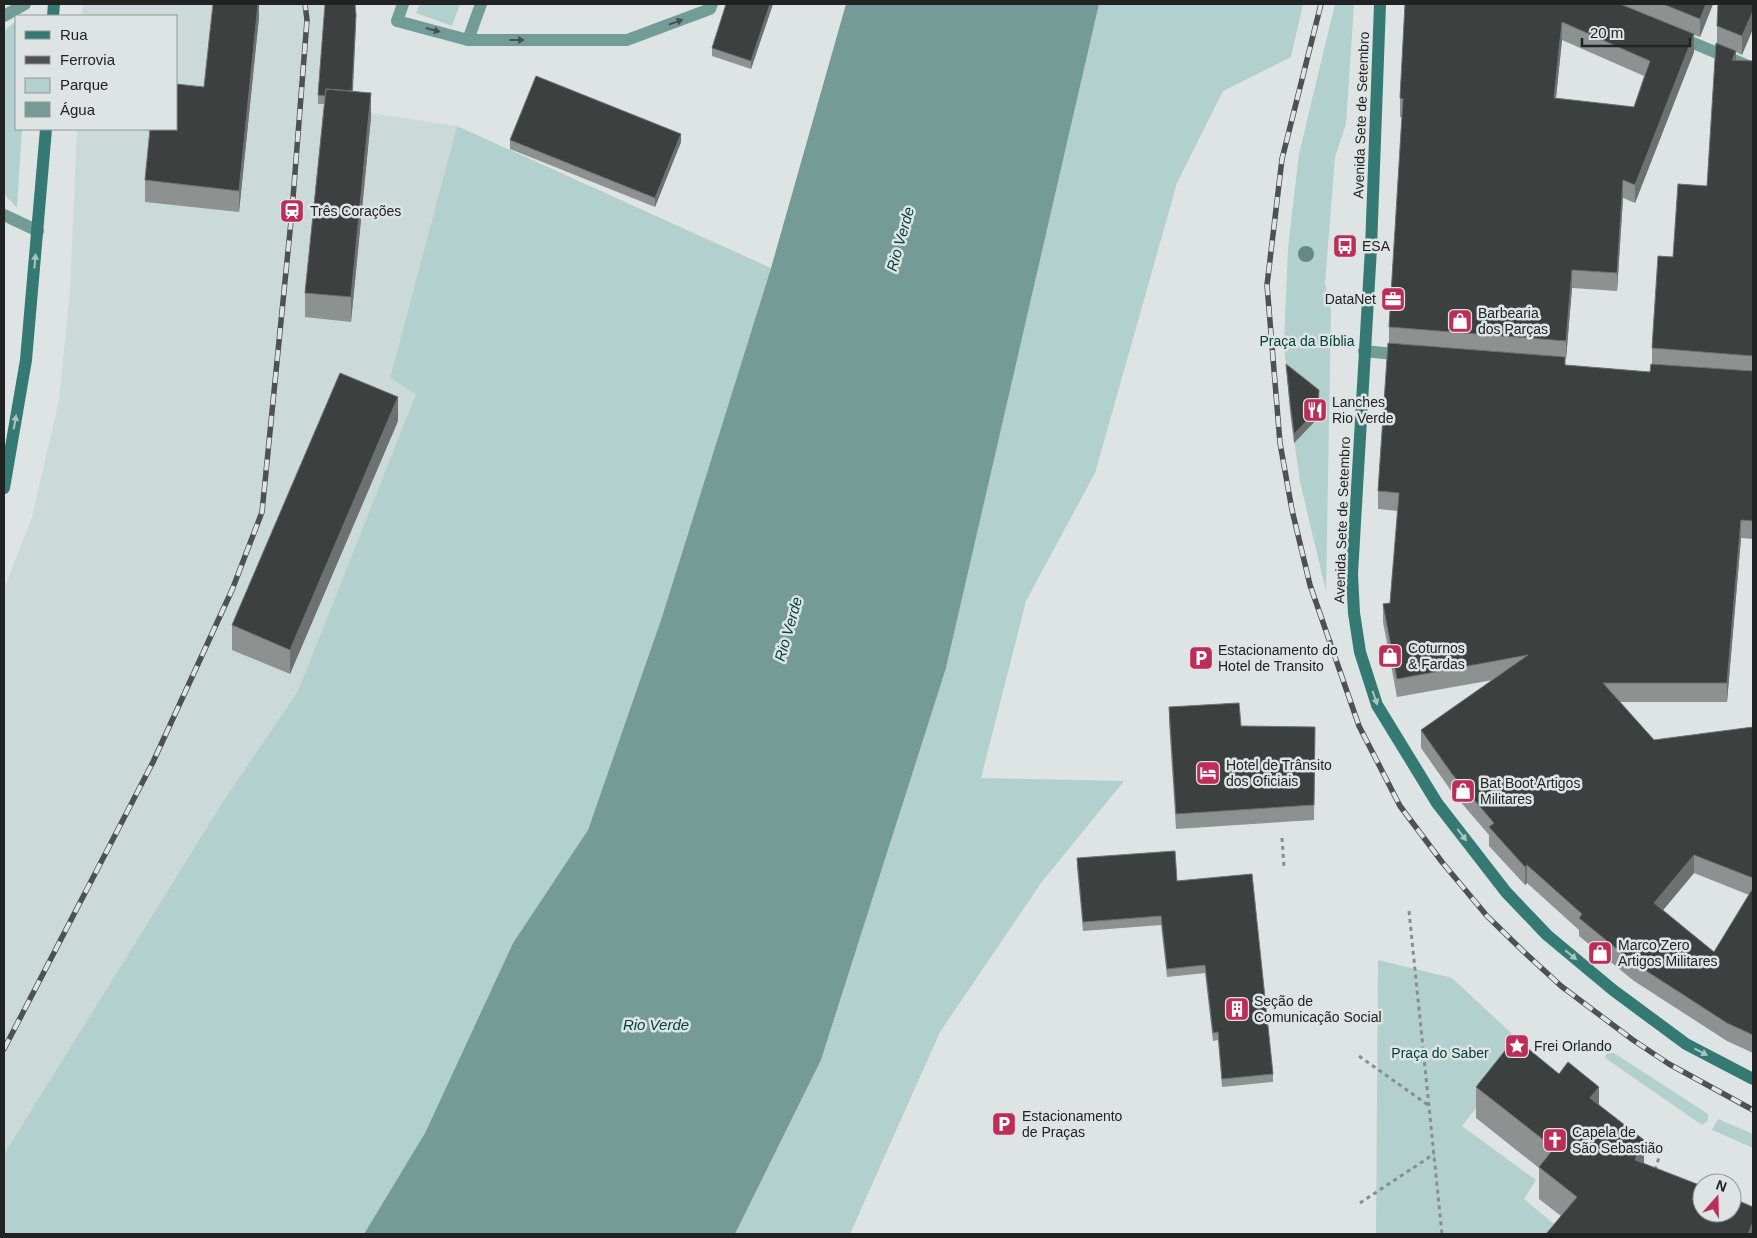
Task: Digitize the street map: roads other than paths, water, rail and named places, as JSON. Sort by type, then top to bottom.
[{"type":"main road","name":"Avenida Sete de Setembro","points":[[1380,4],[1371,248],[1352,574],[1354,612],[1360,652],[1377,705],[1437,803],[1506,892],[1547,935],[1613,990],[1686,1044],[1753,1079]]},
{"type":"main road","points":[[4,488],[26,360],[46,130]]},
{"type":"street","points":[[4,16],[25,4]]},
{"type":"street","points":[[49,4],[54,4]]},
{"type":"street","points":[[403,4],[397,21],[468,40],[627,40],[710,10],[712,4]]},
{"type":"street","points":[[468,40],[481,4]]},
{"type":"street","points":[[1671,34],[1753,68]]},
{"type":"street","points":[[4,215],[38,231]]},
{"type":"street","points":[[1364,351],[1420,356]]},
{"type":"water","name":"Rio Verde","points":[[846,4],[1099,4],[946,668],[821,1060],[735,1234],[364,1234],[425,1133],[513,943],[588,830],[662,617],[771,268]]},
{"type":"railway","points":[[4,1049],[153,762],[232,590],[262,512],[292,211],[307,20],[305,4]]},
{"type":"railway","points":[[1321,4],[1282,159],[1267,285],[1280,443],[1292,510],[1310,585],[1359,726],[1400,806],[1442,862],[1487,916],[1561,986],[1633,1040],[1669,1064],[1753,1110]]},
{"type":"place","name":"Três Corações","points":[[292,211]]},
{"type":"place","name":"ESA","points":[[1345,246]]},
{"type":"place","name":"DataNet","points":[[1393,299]]},
{"type":"place","name":"Barbearia dos Parças","points":[[1460,321]]},
{"type":"place","name":"Lanches Rio Verde","points":[[1315,410]]},
{"type":"place","name":"Coturnos & Fardas","points":[[1390,656]]},
{"type":"place","name":"Estacionamento do Hotel de Transito","points":[[1201,658]]},
{"type":"place","name":"Hotel de Trânsito dos Oficiais","points":[[1208,773]]},
{"type":"place","name":"Bat Boot Artigos Militares","points":[[1463,791]]},
{"type":"place","name":"Marco Zero Artigos Militares","points":[[1600,953]]},
{"type":"place","name":"Seção de Comunicação Social","points":[[1237,1009]]},
{"type":"place","name":"Frei Orlando","points":[[1517,1046]]},
{"type":"place","name":"Estacionamento de Praças","points":[[1004,1124]]},
{"type":"place","name":"Capela de São Sebastião","points":[[1555,1140]]},
{"type":"park label","name":"Praça da Bíblia","points":[[1307,341]]},
{"type":"park label","name":"Praça do Saber","points":[[1440,1053]]}]
